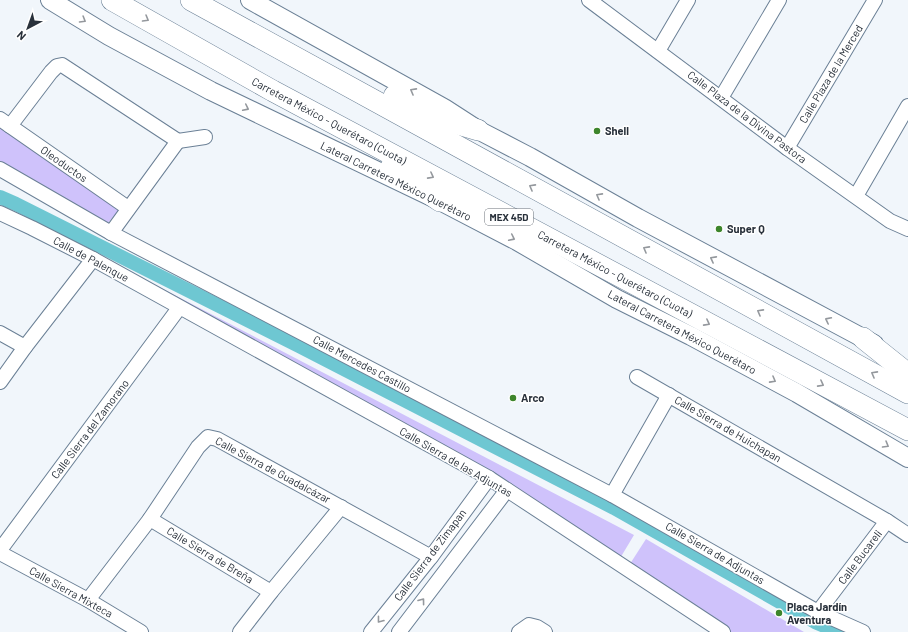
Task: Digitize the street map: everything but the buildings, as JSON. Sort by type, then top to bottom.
[{"type":"highway","name":"Carretera México - Querétaro (Cuota)","points":[[112,0],[272,91],[908,430]]},
{"type":"highway","points":[[191,0],[908,393]]},
{"type":"highway","points":[[271,44],[332,65],[441,119],[478,130]]},
{"type":"highway","points":[[272,91],[375,156],[440,201]]},
{"type":"highway","points":[[863,338],[908,374]]},
{"type":"main road","name":"Lateral Carretera México Querétaro","points":[[50,0],[109,36],[211,91],[440,201],[517,241],[617,298],[797,393],[908,458]]},
{"type":"main road","points":[[250,0],[444,108],[478,130],[530,157],[659,230],[908,363]]},
{"type":"street","points":[[658,51],[688,0]]},
{"type":"street","points":[[721,98],[779,0]]},
{"type":"street","name":"Calle Plaza de la Merced","points":[[787,148],[875,0]]},
{"type":"street","name":"Calle Plaza de la Divina Pastora","points":[[593,1],[787,148],[890,221],[908,229]]},
{"type":"street","points":[[5,123],[57,66],[62,65],[178,141],[205,137]]},
{"type":"street","points":[[856,196],[908,106]]},
{"type":"street","name":"Oleoductos","points":[[5,123],[128,208]]},
{"type":"street","points":[[0,169],[111,233],[178,141]]},
{"type":"street","name":"Calle de Palenque","points":[[0,213],[93,259],[179,308]]},
{"type":"street","name":"Calle Mercedes Castillo","points":[[111,233],[612,495]]},
{"type":"street","points":[[0,382],[93,259]]},
{"type":"street","name":"Calle Sierra de las Adjuntas","points":[[179,308],[489,478],[723,632]]},
{"type":"street","name":"Calle Sierra del Zamorano","points":[[0,550],[179,308]]},
{"type":"street","points":[[0,333],[25,347]]},
{"type":"street","points":[[637,377],[669,394]]},
{"type":"street","name":"Calle Sierra de Huichapan","points":[[612,495],[669,394],[887,521],[908,536]]},
{"type":"street","name":"Calle Sierra de Guadalcázar","points":[[88,600],[150,519],[198,448],[208,437],[217,439],[431,557]]},
{"type":"street","name":"Calle Sierra de Zimapan","points":[[371,632],[431,557],[489,478]]},
{"type":"street","name":"Calle Sierra de Zimapan","points":[[399,632],[506,490]]},
{"type":"street","name":"Calle Sierra de Adjuntas","points":[[612,495],[818,612],[863,632]]},
{"type":"street","points":[[240,632],[271,592],[342,507]]},
{"type":"street","name":"Calle Sierra de Breña","points":[[150,519],[271,592]]},
{"type":"street","name":"Calle Bucareli","points":[[818,612],[887,521]]},
{"type":"street","name":"Calle Sierra Mixteca","points":[[0,553],[88,600],[141,632]]},
{"type":"street","points":[[519,632],[529,625],[537,627],[545,632]]},
{"type":"shaded area","points":[[0,126],[120,209],[107,224],[0,163]]},
{"type":"shaded area","points":[[140,277],[634,535],[619,560],[435,440]]},
{"type":"shaded area","points":[[646,539],[804,632],[731,632],[628,567]]},
{"type":"waterway","points":[[0,197],[299,346],[614,508],[815,622],[838,632]]},
{"type":"place","name":"Shell","points":[[597,131]]},
{"type":"place","name":"Super Q","points":[[719,229]]},
{"type":"place","name":"Arco","points":[[513,398]]},
{"type":"place","name":"Placa Jardín Aventura","points":[[779,613]]}]
